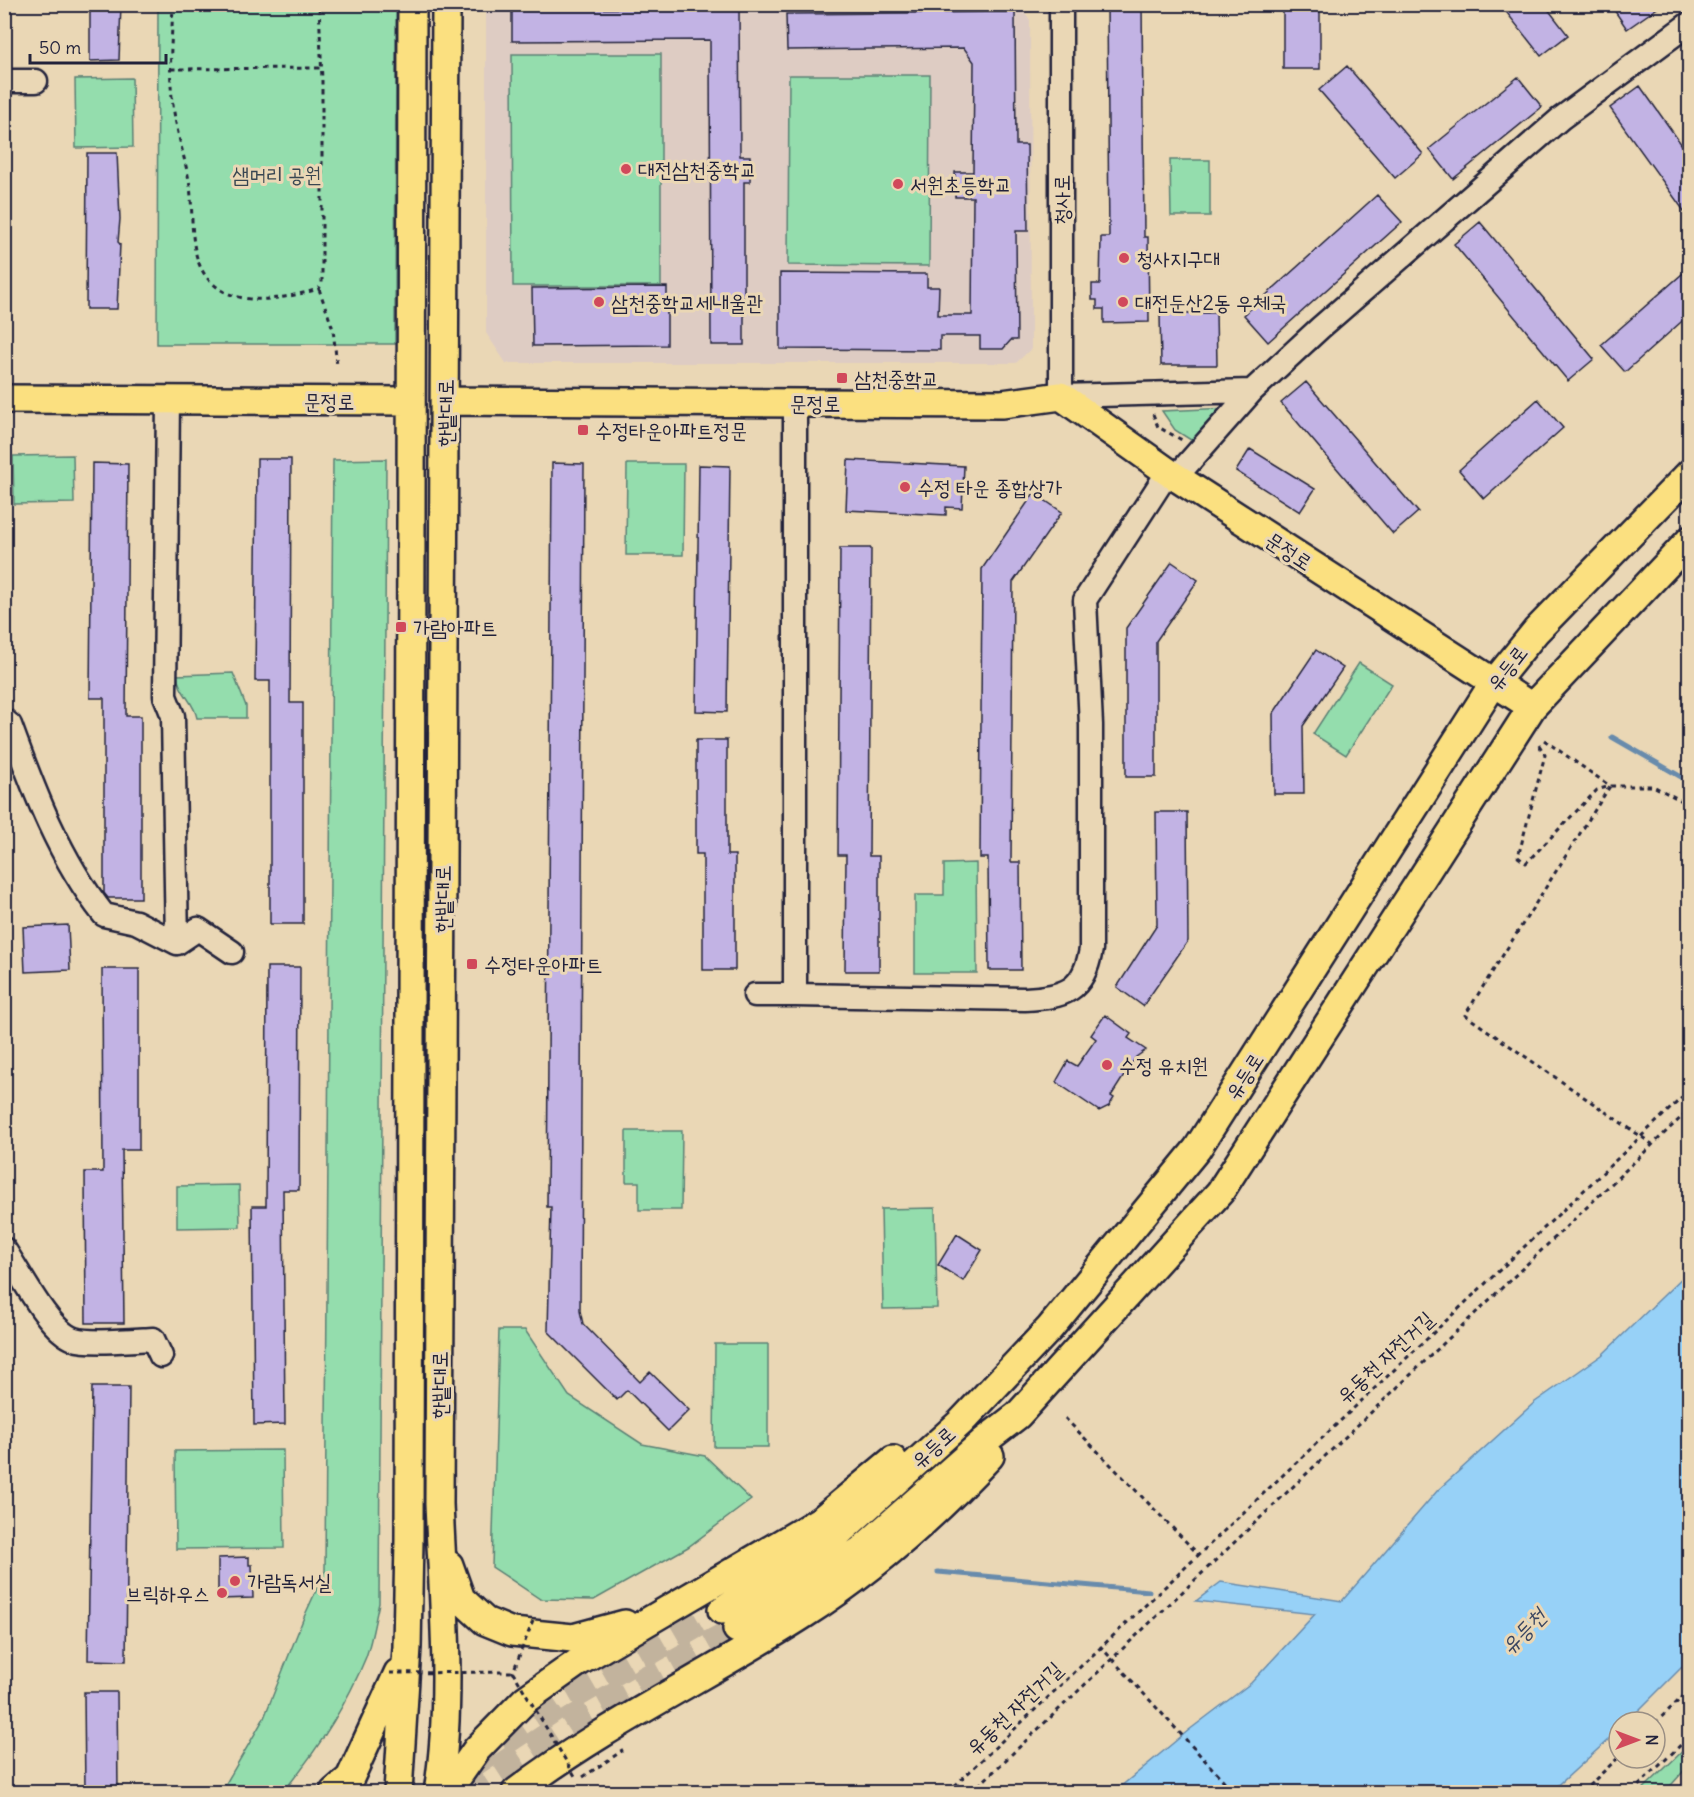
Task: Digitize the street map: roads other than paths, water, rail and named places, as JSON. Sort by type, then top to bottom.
[{"type":"main road","name":"한밭대로","points":[[398,1792],[407,1647],[412,4]]},
{"type":"main road","name":"한밭대로","points":[[438,1792],[444,1759],[445,1652],[439,1504],[446,4]]},
{"type":"main road","name":"문정로","points":[[445,401],[1002,404],[1061,396],[1172,474],[1493,684],[1532,707]]},
{"type":"main road","name":"문정로","points":[[4,399],[411,401]]},
{"type":"main road","name":"유등로","points":[[1689,473],[1536,631],[1493,684],[1197,1149],[1050,1328],[998,1386],[834,1538],[730,1619],[860,1551],[982,1442],[1018,1415],[1220,1192],[1425,869],[1532,707],[1689,540]]},
{"type":"main road","points":[[447,1792],[477,1749],[526,1699],[577,1663],[821,1520],[961,1400],[998,1386]]},
{"type":"main road","points":[[516,1792],[648,1706],[803,1615],[877,1562],[951,1498],[999,1447],[1018,1415]]},
{"type":"main road","points":[[439,1504],[450,1568],[461,1599],[485,1621],[512,1632],[573,1638],[618,1626],[677,1605]]},
{"type":"main road","points":[[334,1792],[350,1778],[392,1690],[407,1647]]},
{"type":"main road","points":[[419,1792],[444,1759]]},
{"type":"street","name":"청사로","points":[[1061,4],[1061,396]]},
{"type":"street","points":[[755,995],[1025,999],[1063,994],[1073,989],[1082,979],[1088,967],[1091,949],[1091,725],[1085,600],[1172,474],[1252,391],[1320,328],[1560,119],[1689,23]]},
{"type":"street","points":[[4,81],[36,81]]},
{"type":"street","points":[[1061,396],[1252,391]]},
{"type":"street","points":[[168,400],[165,696],[173,716],[177,943]]},
{"type":"street","name":"문정로","points":[[411,401],[445,401]]},
{"type":"street","points":[[795,403],[795,995]]},
{"type":"street","points":[[4,720],[10,725],[39,807],[104,915],[136,922],[177,943]]},
{"type":"street","points":[[177,943],[198,929],[232,952]]},
{"type":"street","points":[[4,1249],[47,1317],[61,1333],[76,1340],[153,1340],[161,1356]]},
{"type":"water","name":"유등천","points":[[1689,1271],[1689,1660],[1639,1710],[1607,1710],[1607,1741],[1551,1792],[1114,1792],[1189,1730],[1251,1683],[1315,1614],[1196,1601],[1221,1582],[1342,1601],[1438,1490],[1535,1402],[1602,1355]]},
{"type":"waterway","points":[[1612,737],[1690,782]]},
{"type":"waterway","points":[[938,1572],[1149,1591]]},
{"type":"tunnel","points":[[468,1767],[568,1699],[722,1610]]},
{"type":"tunnel","points":[[462,1792],[577,1717],[737,1629]]},
{"type":"place","name":"대전삼천중학교","points":[[626,169]]},
{"type":"place","name":"서원초등학교","points":[[898,184]]},
{"type":"place","name":"청사지구대","points":[[1124,258]]},
{"type":"place","name":"삼천중학교세내울관","points":[[599,302]]},
{"type":"place","name":"대전둔산2동 우체국","points":[[1123,302]]},
{"type":"place","name":"삼천중학교","points":[[842,378]]},
{"type":"place","name":"수정타운아파트정문","points":[[583,430]]},
{"type":"place","name":"수정 타운 종합상가","points":[[905,487]]},
{"type":"place","name":"가람아파트","points":[[401,627]]},
{"type":"place","name":"수정타운아파트","points":[[472,964]]},
{"type":"place","name":"수정 유치원","points":[[1107,1065]]},
{"type":"place","name":"가람독서실","points":[[235,1581]]},
{"type":"place","name":"브릭하우스","points":[[222,1593]]},
{"type":"park label","name":"샘머리 공원","points":[[277,174]]}]
